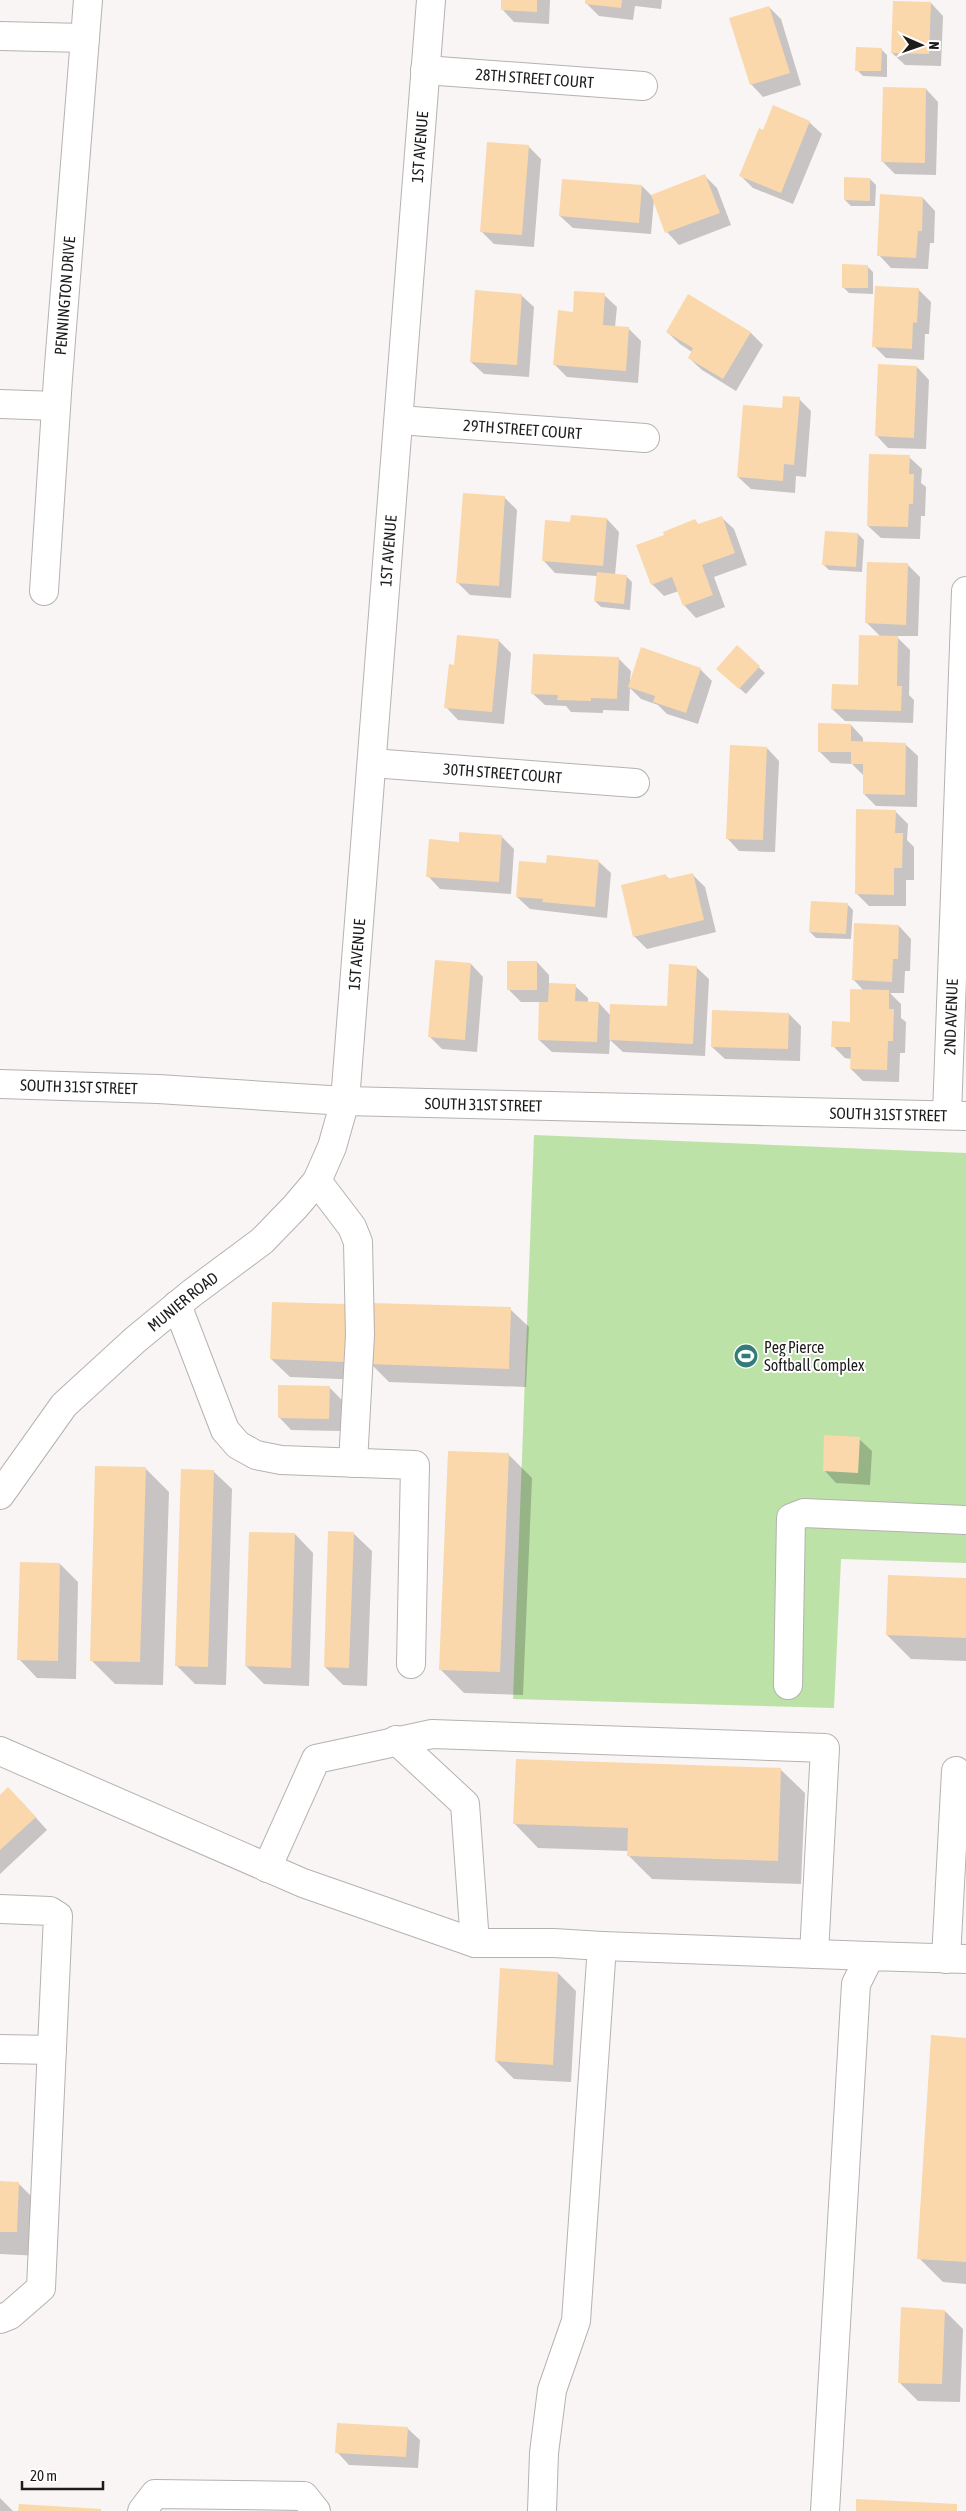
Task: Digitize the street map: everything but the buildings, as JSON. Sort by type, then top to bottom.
[{"type":"street","name":"PENNINGTON DRIVE","points":[[44,592],[56,406],[88,0]]},
{"type":"street","name":"1ST AVENUE","points":[[345,1101],[431,0]]},
{"type":"street","points":[[0,36],[85,38]]},
{"type":"street","name":"28TH STREET COURT","points":[[425,70],[643,86]]},
{"type":"street","points":[[0,404],[56,406]]},
{"type":"street","name":"29TH STREET COURT","points":[[399,420],[645,438]]},
{"type":"street","name":"2ND AVENUE","points":[[957,1116],[966,590]]},
{"type":"street","name":"30TH STREET COURT","points":[[372,763],[635,783]]},
{"type":"street","name":"SOUTH 31ST STREET","points":[[0,1084],[158,1089],[345,1101],[957,1116]]},
{"type":"street","name":"MUNIER ROAD","points":[[0,1495],[64,1405],[135,1340],[177,1305],[262,1241],[317,1181],[332,1147],[345,1101]]},
{"type":"street","points":[[317,1181],[352,1227],[358,1242],[360,1335],[353,1463]]},
{"type":"street","points":[[177,1305],[225,1430],[238,1445],[256,1455],[281,1460],[415,1465],[412,1664]]},
{"type":"street","points":[[788,1685],[791,1518],[804,1513],[966,1520]]},
{"type":"street","points":[[267,1868],[316,1759],[396,1740],[432,1734],[825,1748],[814,1954]]},
{"type":"street","points":[[396,1740],[464,1804],[475,1943]]},
{"type":"street","points":[[0,1751],[303,1883],[475,1943],[554,1943],[956,1959],[956,1771]]},
{"type":"street","points":[[0,1909],[50,1911],[58,1916],[41,2288],[10,2315],[0,2319]]},
{"type":"street","points":[[542,2511],[544,2453],[552,2390],[576,2321],[602,1946]]},
{"type":"street","points":[[825,2511],[856,1984],[870,1956]]},
{"type":"street","points":[[0,2049],[52,2050]]},
{"type":"street","points":[[142,2511],[155,2494],[304,2496],[316,2511]]},
{"type":"green space","name":"Peg Pierce Softball Complex","points":[[534,1135],[966,1153],[966,1563],[841,1559],[834,1708],[513,1699]]},
{"type":"place","name":"Peg Pierce Softball Complex","points":[[746,1356]]}]
